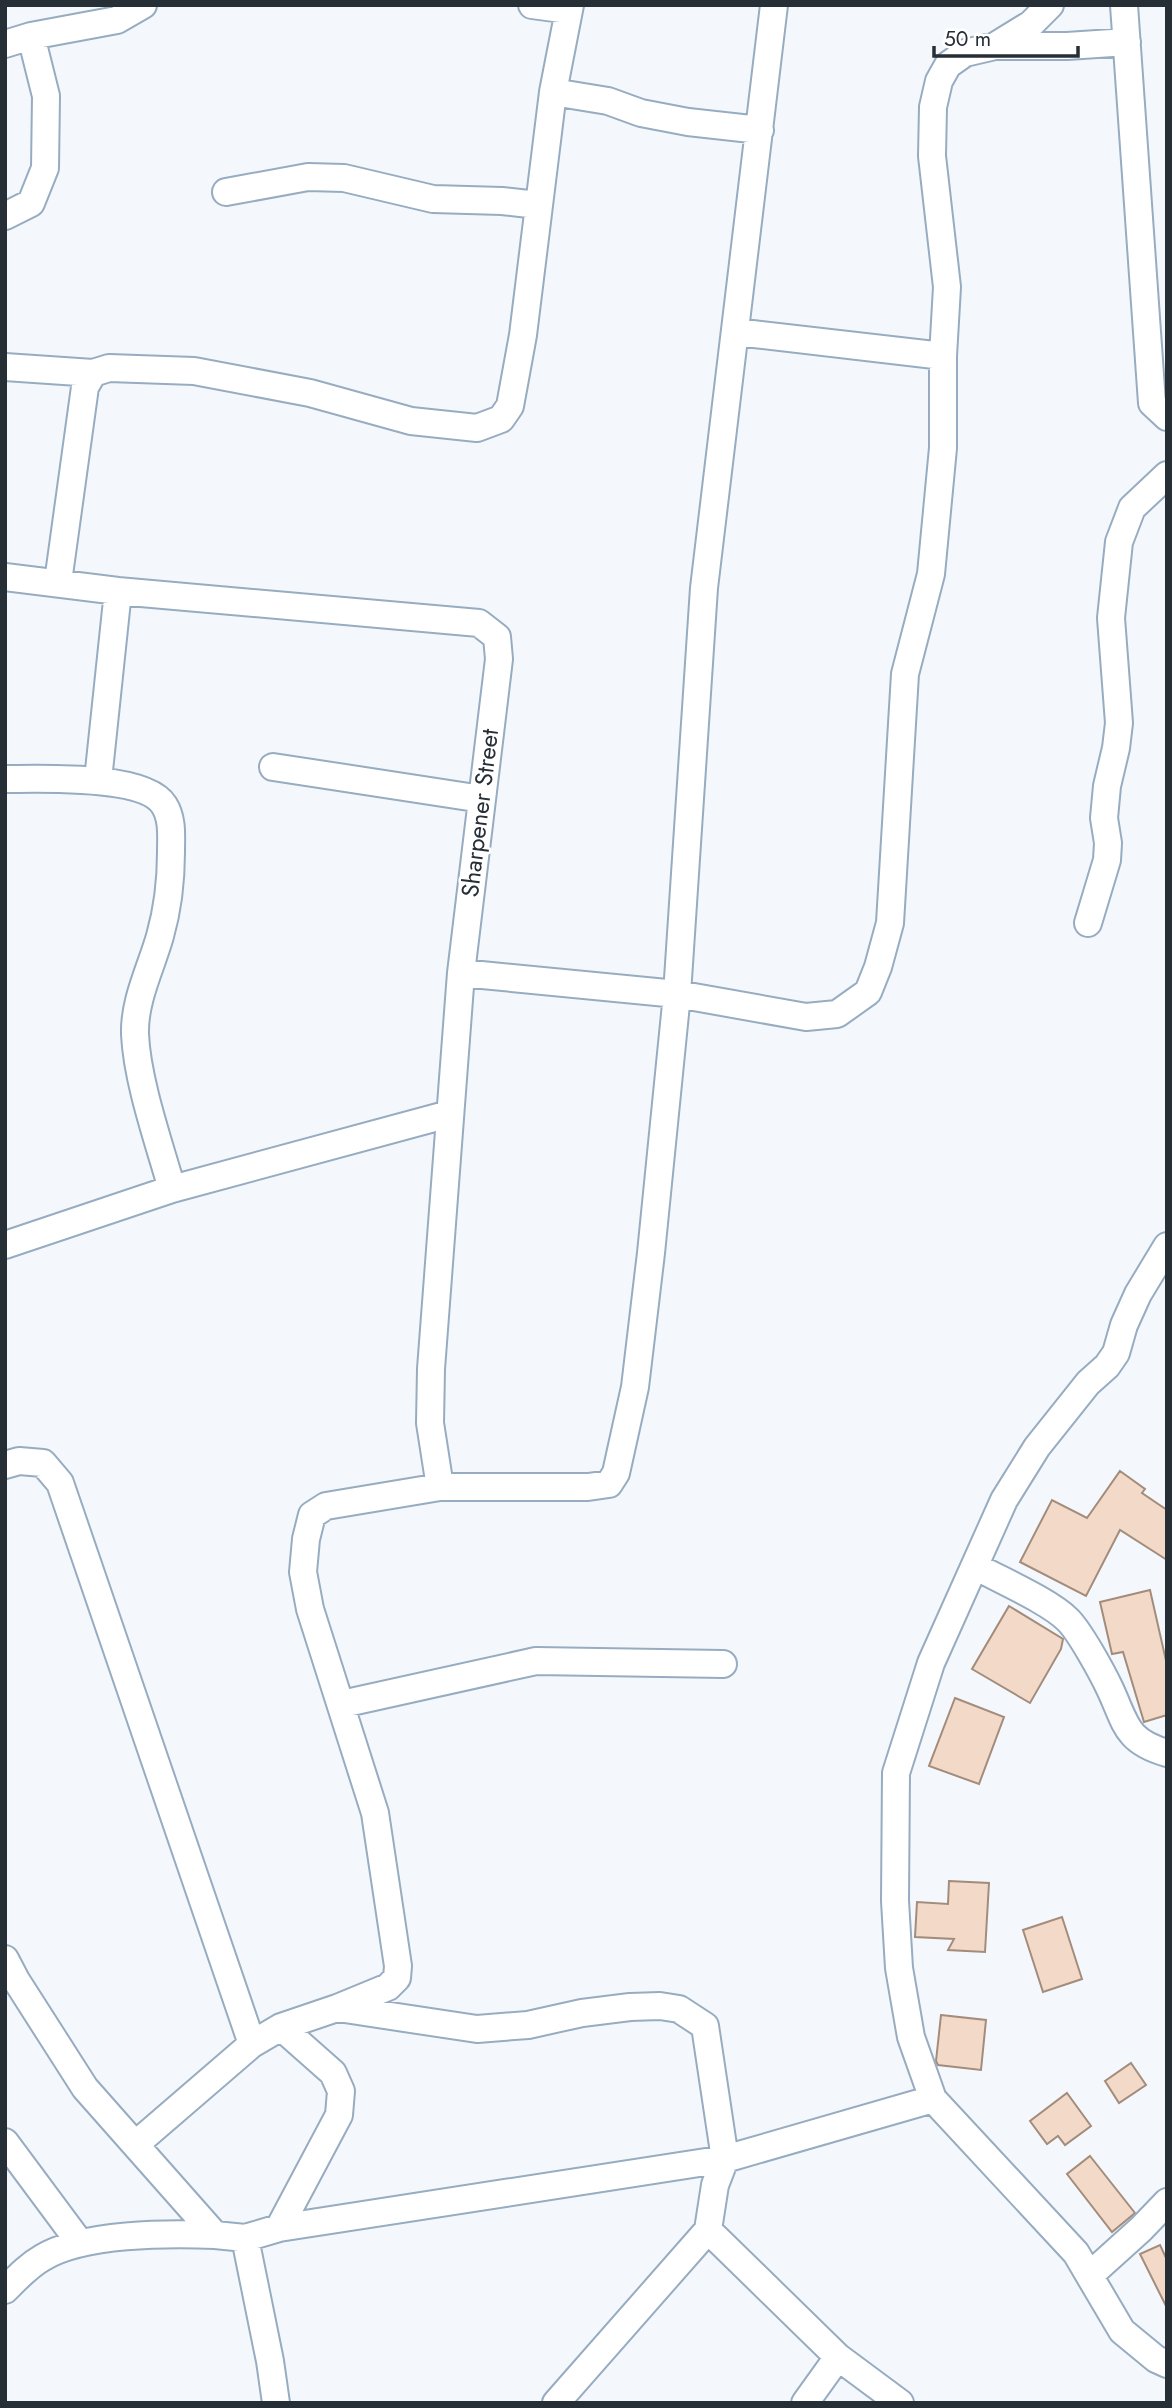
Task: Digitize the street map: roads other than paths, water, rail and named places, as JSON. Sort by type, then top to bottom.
[{"type":"street","points":[[5,44],[31,36],[117,20],[143,5]]},
{"type":"street","points":[[5,367],[93,373],[109,368],[194,371],[310,393],[411,421],[477,428],[501,419],[510,406],[523,335],[553,92],[570,8],[532,5]]},
{"type":"street","points":[[136,2144],[252,2044],[281,2027],[388,1987],[397,1978],[398,1966],[375,1813],[310,1609],[303,1572],[306,1539],[313,1515],[326,1506],[440,1487],[588,1487],[608,1484],[616,1473],[635,1387],[651,1253],[677,994],[704,588],[774,5]]},
{"type":"street","points":[[995,46],[1031,24],[1050,5]]},
{"type":"street","points":[[1124,5],[1152,402],[1167,417]]},
{"type":"street","points":[[5,216],[31,203],[45,168],[46,96],[31,36]]},
{"type":"street","points":[[461,973],[677,994],[776,1014],[806,1017],[837,1014],[868,992],[890,923],[905,674],[932,574],[943,448],[943,356],[947,287],[932,156],[933,107],[939,81],[948,65],[965,52],[995,46],[1067,46],[1127,42]]},
{"type":"street","points":[[553,92],[608,101],[641,113],[688,122],[760,130]]},
{"type":"street","points":[[226,192],[308,177],[344,178],[433,199],[538,205]]},
{"type":"street","points":[[736,332],[943,356]]},
{"type":"street","points":[[58,582],[85,387],[93,373]]},
{"type":"street","points":[[1088,923],[1107,860],[1104,818],[1119,723],[1111,618],[1119,542],[1132,508],[1167,475]]},
{"type":"street","name":"Sharpener Street","points":[[5,577],[118,591],[479,623],[497,637],[499,659],[461,973],[431,1369],[430,1423],[440,1487]]},
{"type":"street","points":[[98,780],[118,591]]},
{"type":"street","points":[[273,767],[482,799]]},
{"type":"street","points":[[5,779],[98,780],[144,790],[164,804],[171,825],[171,887],[160,934],[139,999],[135,1033],[144,1089],[172,1189]]},
{"type":"street","points":[[5,1245],[172,1189],[449,1114]]},
{"type":"street","points":[[1167,1246],[1138,1294],[1124,1325],[1116,1353],[1107,1366],[1088,1383],[1037,1447],[1004,1500],[931,1663],[897,1773],[895,1901],[899,1968],[911,2037],[933,2099],[1076,2253],[1122,2331],[1156,2359],[1167,2364]]},
{"type":"street","points":[[5,1465],[19,1461],[43,1463],[60,1483],[252,2044]]},
{"type":"street","points":[[975,1566],[1055,1610],[1070,1622],[1109,1688],[1123,1723],[1139,1742],[1167,1753]]},
{"type":"street","points":[[342,1704],[536,1661],[723,1664]]},
{"type":"street","points":[[9,1975],[85,2088],[215,2235]]},
{"type":"street","points":[[337,2008],[477,2029],[528,2025],[582,2013],[660,2006],[679,2009],[705,2026],[725,2159],[715,2185],[708,2230],[556,2403]]},
{"type":"street","points":[[279,2228],[339,2115],[341,2091],[333,2073],[281,2027]]},
{"type":"street","points":[[5,2290],[21,2273],[44,2256],[80,2243],[181,2234],[245,2238],[279,2228],[725,2159],[933,2099]]},
{"type":"street","points":[[5,2142],[80,2243]]},
{"type":"street","points":[[1090,2275],[1167,2202]]},
{"type":"street","points":[[708,2230],[838,2357],[900,2403]]},
{"type":"street","points":[[245,2238],[276,2403]]},
{"type":"street","points":[[804,2403],[838,2357]]}]
